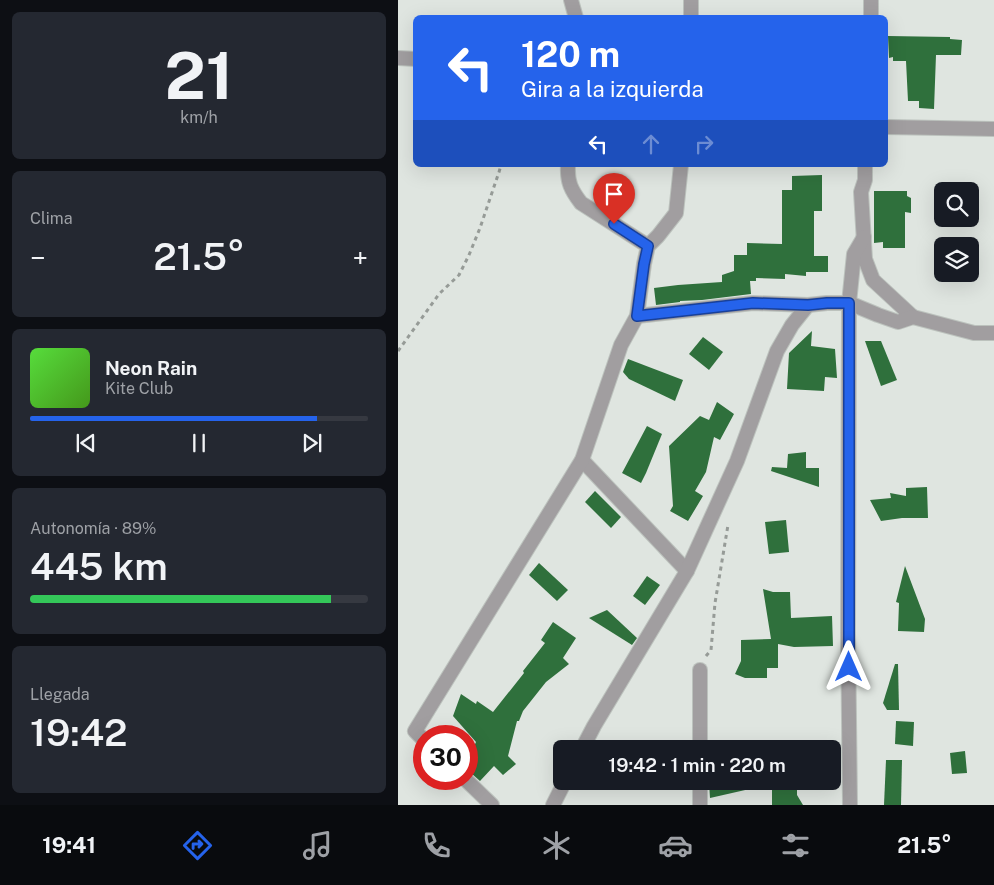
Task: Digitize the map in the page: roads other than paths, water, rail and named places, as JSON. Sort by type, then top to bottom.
[{"type":"street","points":[[571,0],[575,15]]},
{"type":"street","points":[[691,0],[691,15]]},
{"type":"street","points":[[871,0],[871,15]]},
{"type":"street","points":[[398,58],[413,58]]},
{"type":"street","points":[[888,127],[994,129]]},
{"type":"street","points":[[568,167],[569,185],[581,203],[648,246]]},
{"type":"street","points":[[419,725],[582,460],[620,345],[637,316],[648,246],[676,213],[682,167]]},
{"type":"street","points":[[865,167],[865,180],[862,192],[865,259],[873,280],[913,317],[974,333],[994,333]]},
{"type":"street","points":[[850,805],[848,632],[850,473],[849,303],[854,254],[864,237]]},
{"type":"street","points":[[637,316],[753,303],[808,305],[849,303],[898,322],[913,317]]},
{"type":"street","points":[[587,740],[687,571],[737,461],[777,351],[792,325],[808,305]]},
{"type":"street","points":[[582,460],[687,571]]},
{"type":"street","points":[[700,670],[700,740]]},
{"type":"street","points":[[476,790],[492,805]]},
{"type":"street","points":[[553,805],[560,790]]},
{"type":"street","points":[[700,790],[700,805]]}]
